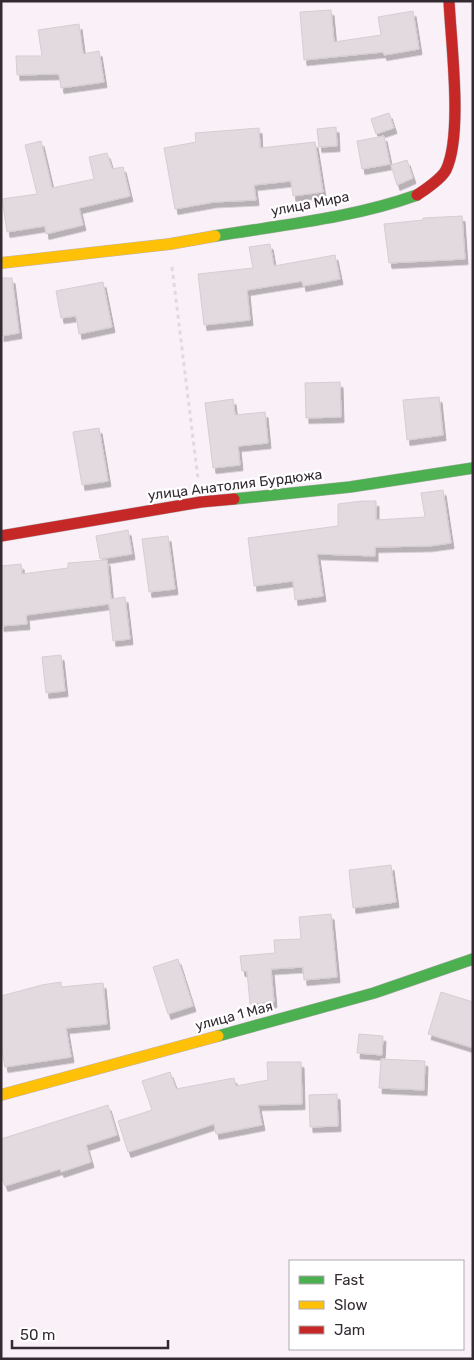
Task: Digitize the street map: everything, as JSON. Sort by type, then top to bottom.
[{"type":"street","name":"улица Мира","points":[[1,264],[170,244],[325,218],[400,201],[419,194],[433,184],[444,172],[450,156],[455,123],[449,1]]},
{"type":"street","name":"улица Анатолия Бурдюжа","points":[[1,536],[201,502],[350,487],[473,468]]},
{"type":"street","name":"улица 1 Мая","points":[[1,1095],[374,993],[473,958]]},
{"type":"path","points":[[170,244],[201,502]]},
{"type":"building","points":[[331,10],[334,42],[381,35],[378,17],[413,11],[419,49],[384,55],[383,52],[304,60],[300,12]]},
{"type":"building","points":[[79,24],[83,54],[99,51],[104,82],[61,88],[59,74],[17,75],[16,56],[42,56],[38,30]]},
{"type":"building","points":[[389,113],[394,128],[376,134],[371,119]]},
{"type":"building","points":[[336,127],[337,146],[319,147],[317,129]]},
{"type":"building","points":[[259,128],[260,148],[315,142],[323,192],[293,196],[291,181],[254,185],[256,200],[214,202],[175,209],[164,148],[196,142],[195,133]]},
{"type":"building","points":[[384,136],[390,164],[362,169],[357,141]]},
{"type":"building","points":[[41,141],[52,188],[94,179],[89,157],[107,153],[112,169],[123,167],[130,196],[79,208],[83,225],[46,234],[45,226],[7,232],[2,199],[37,194],[25,145]]},
{"type":"building","points":[[407,160],[413,178],[397,185],[391,165]]},
{"type":"building","points":[[462,216],[465,259],[389,263],[384,224],[423,220],[423,218]]},
{"type":"building","points":[[270,244],[274,266],[335,255],[340,279],[303,286],[302,281],[247,290],[250,320],[204,325],[198,274],[253,268],[249,247]]},
{"type":"building","points":[[1,278],[12,278],[19,333],[1,336]]},
{"type":"building","points":[[103,282],[112,327],[79,334],[76,316],[61,318],[56,291]]},
{"type":"building","points":[[340,382],[341,417],[306,418],[305,383]]},
{"type":"building","points":[[439,397],[443,435],[407,440],[403,400]]},
{"type":"building","points":[[233,399],[235,415],[265,412],[268,443],[238,446],[240,465],[213,468],[205,403]]},
{"type":"building","points":[[99,428],[108,481],[82,485],[73,432]]},
{"type":"building","points":[[443,490],[451,543],[429,546],[375,547],[375,556],[317,554],[323,596],[295,600],[293,581],[254,586],[248,538],[338,526],[338,504],[362,501],[376,501],[376,520],[425,517],[421,493]]},
{"type":"building","points":[[128,530],[132,554],[100,559],[96,536]]},
{"type":"building","points":[[168,536],[175,589],[149,592],[142,539]]},
{"type":"building","points":[[107,560],[111,599],[125,597],[130,639],[113,641],[109,604],[26,615],[27,624],[1,626],[1,566],[21,564],[22,574],[68,568],[68,563]]},
{"type":"building","points":[[61,655],[65,691],[46,693],[42,657]]},
{"type":"building","points":[[391,865],[396,902],[353,908],[349,870]]},
{"type":"building","points":[[331,914],[337,977],[304,980],[303,967],[271,969],[274,1002],[250,1004],[247,971],[242,971],[240,956],[275,953],[274,940],[301,939],[299,917]]},
{"type":"building","points":[[178,959],[193,1006],[168,1014],[153,967]]},
{"type":"building","points":[[61,982],[61,987],[103,983],[107,1024],[66,1028],[71,1057],[5,1067],[1,1045],[1,996]]},
{"type":"building","points":[[441,992],[473,1002],[473,1048],[428,1034]]},
{"type":"building","points":[[359,1034],[383,1036],[382,1055],[357,1053]]},
{"type":"building","points":[[381,1059],[425,1061],[424,1090],[379,1088]]},
{"type":"building","points":[[267,1062],[301,1062],[302,1104],[258,1105],[262,1125],[216,1134],[214,1124],[128,1152],[118,1121],[152,1110],[142,1081],[170,1072],[176,1089],[234,1078],[236,1086],[268,1080]]},
{"type":"building","points":[[337,1094],[338,1126],[310,1127],[309,1095]]},
{"type":"building","points":[[108,1105],[117,1135],[86,1145],[91,1162],[61,1172],[60,1169],[5,1186],[1,1175],[1,1139]]},
{"type":"traffic: fast","points":[[215,236],[368,210],[417,195]]},
{"type":"traffic: fast","points":[[234,499],[350,487],[473,468]]},
{"type":"traffic: fast","points":[[218,1036],[374,993],[473,959]]},
{"type":"traffic: slow","points":[[1,263],[170,244],[215,236]]},
{"type":"traffic: slow","points":[[1,1095],[218,1036]]},
{"type":"traffic: jam","points":[[417,195],[433,184],[444,173],[451,154],[454,135],[455,88],[449,1]]},
{"type":"traffic: jam","points":[[1,536],[201,502],[234,499]]}]
